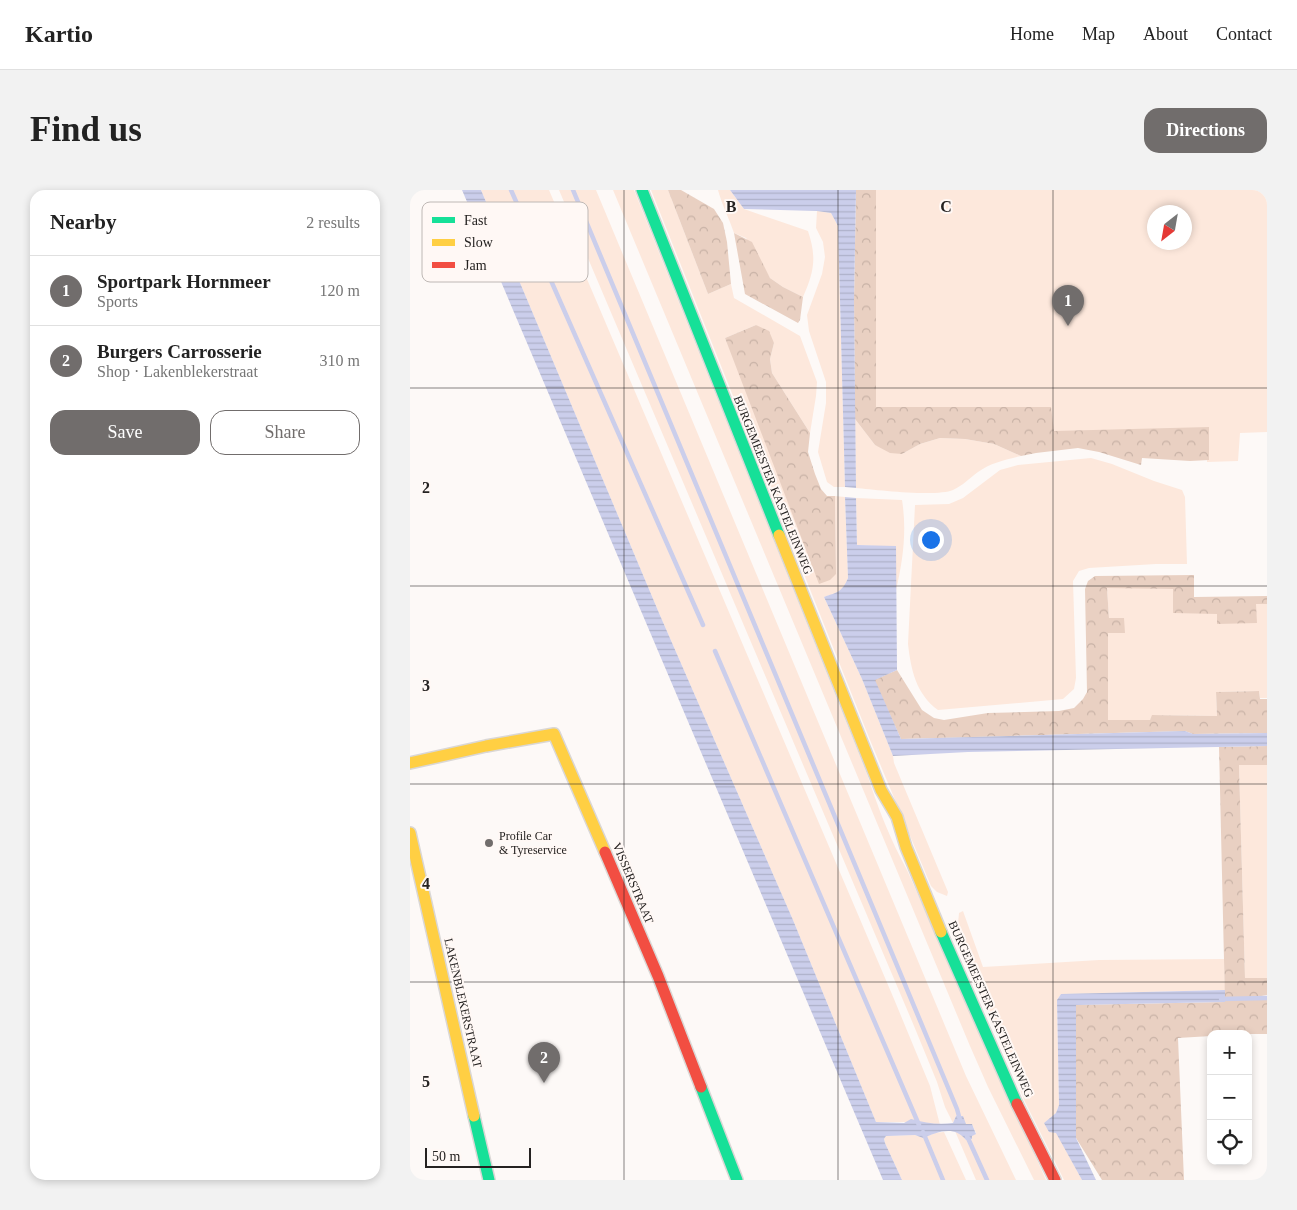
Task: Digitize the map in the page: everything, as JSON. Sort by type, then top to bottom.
[{"type":"main road","name":"BURGEMEESTER KASTELEINWEG","points":[[642,190],[881,790],[894,810],[901,826],[906,847],[986,1039],[1035,1143],[1055,1180]]},
{"type":"main road","name":"VISSERSTRAAT","points":[[410,763],[486,746],[554,734],[658,976],[737,1180]]},
{"type":"main road","name":"LAKENBLEKERSTRAAT","points":[[410,833],[489,1180]]},
{"type":"shaded area","points":[[481,190],[549,190],[554,202],[486,202]]},
{"type":"shaded area","points":[[559,190],[596,190],[966,1076],[1016,1180],[976,1180],[955,1131],[960,1133],[966,1140],[976,1133],[972,1124],[966,1124],[956,1116],[953,1123],[945,1107],[914,1026],[588,258],[588,202],[564,202]]},
{"type":"shaded area","points":[[613,190],[634,190],[885,823],[1046,1180],[1034,1180],[970,1046]]},
{"type":"shaded area","points":[[651,190],[668,190],[708,294],[731,284],[734,298],[800,336],[817,382],[810,433],[772,373],[770,359],[774,343],[756,325],[725,338],[836,574],[835,496],[845,497],[848,578],[844,587],[839,591],[824,597],[862,679],[893,756],[894,763],[948,892],[947,896],[937,892],[931,886],[870,740]]},
{"type":"shaded area","points":[[718,190],[730,190],[744,209],[808,231],[813,249],[813,265],[810,280],[803,297],[770,278],[746,238],[734,233]]},
{"type":"shaded area","points":[[867,190],[1267,190],[1267,432],[1240,433],[1238,461],[1207,462],[1207,430],[1054,437],[869,410]]},
{"type":"shaded area","points":[[817,211],[831,213],[838,226],[845,487],[834,487],[827,482],[818,452],[826,403],[826,382],[809,331],[807,315],[822,274],[825,257],[823,242],[816,228]]},
{"type":"shaded area","points":[[588,281],[894,999],[930,1086],[940,1125],[876,1122],[793,920],[659,613],[520,282]]},
{"type":"shaded area","points":[[855,419],[875,445],[902,454],[920,444],[940,438],[965,439],[994,444],[1021,456],[988,466],[963,484],[945,492],[906,492],[856,488]]},
{"type":"shaded area","points":[[1091,458],[1182,490],[1185,497],[1187,564],[1089,568],[1079,571],[1073,581],[1076,678],[1074,689],[1063,699],[938,710],[924,697],[916,681],[908,644],[915,505],[949,504],[963,498],[1000,470],[1018,465]]},
{"type":"shaded area","points":[[856,498],[902,500],[904,545],[896,590],[896,547],[857,545]]},
{"type":"shaded area","points":[[1107,588],[1173,589],[1217,614],[1218,624],[1256,604],[1267,604],[1267,698],[1260,698],[1259,691],[1216,692],[1217,716],[1153,715],[1150,720],[1107,720],[1108,633],[1125,633],[1109,618]]},
{"type":"shaded area","points":[[1239,765],[1267,765],[1267,978],[1245,978]]},
{"type":"shaded area","points":[[963,911],[983,967],[1099,960],[1224,959],[1225,990],[1061,994],[1057,1000],[1059,1105],[1056,1113],[1045,1123],[1049,1132],[1056,1132],[1082,1180],[1064,1180],[1024,1100],[1000,1035],[957,933],[959,913]]},
{"type":"shaded area","points":[[944,1132],[966,1180],[902,1180],[885,1143],[884,1139],[886,1136],[915,1135],[923,1138],[935,1133]]},
{"type":"green space","points":[[668,190],[681,190],[714,209],[723,223],[731,284],[708,294]]},
{"type":"green space","points":[[856,190],[876,190],[876,407],[1051,407],[1054,431],[1209,427],[1209,460],[1190,461],[1142,458],[1141,465],[1099,452],[1078,448],[1021,456],[994,444],[965,439],[940,438],[920,444],[902,454],[890,453],[875,445],[855,419],[854,300]]},
{"type":"green space","points":[[734,233],[752,242],[770,278],[803,297],[798,323],[745,294]]},
{"type":"green space","points":[[756,325],[769,331],[774,343],[770,359],[772,373],[810,433],[808,452],[821,489],[827,496],[835,496],[836,574],[830,580],[819,584],[725,338]]},
{"type":"green space","points":[[1194,575],[1194,597],[1267,596],[1267,604],[1256,604],[1257,623],[1217,624],[1217,614],[1173,613],[1173,589],[1107,588],[1109,618],[1124,618],[1125,633],[1108,633],[1108,720],[1150,720],[1152,715],[1217,716],[1216,692],[1259,691],[1260,699],[1267,699],[1267,733],[1193,734],[1185,731],[901,739],[874,680],[897,670],[922,710],[934,718],[944,720],[988,713],[1059,711],[1074,708],[1087,692],[1085,589],[1088,581],[1095,576]]},
{"type":"green space","points":[[1267,746],[1267,765],[1239,765],[1245,978],[1267,978],[1267,995],[1250,998],[1267,999],[1267,1034],[1252,1034],[1252,1030],[1207,1030],[1207,1036],[1178,1038],[1184,1180],[1102,1180],[1076,1138],[1076,1005],[1225,1002],[1219,747]]},
{"type":"water","points":[[462,190],[481,190],[486,202],[467,202]]},
{"type":"water","points":[[730,190],[856,190],[854,300],[856,488],[845,487],[838,226],[831,213],[744,209]]},
{"type":"water","points":[[501,282],[520,282],[659,613],[793,920],[876,1122],[904,1123],[911,1119],[948,1124],[953,1123],[956,1116],[963,1116],[966,1124],[972,1124],[976,1134],[972,1136],[972,1139],[966,1140],[961,1135],[951,1131],[940,1132],[923,1138],[915,1135],[886,1136],[884,1139],[885,1143],[902,1180],[883,1180]]},
{"type":"water","points":[[845,497],[856,498],[857,545],[896,546],[897,670],[875,680],[901,739],[1185,731],[1193,734],[1267,733],[1267,746],[968,752],[893,756],[862,679],[824,597],[839,591],[848,578]]},
{"type":"water","points":[[1225,990],[1225,1002],[1076,1005],[1076,1138],[1096,1180],[1082,1180],[1056,1133],[1049,1132],[1044,1123],[1056,1113],[1059,1105],[1057,1000],[1061,994]]},
{"type":"waterway","points":[[511,190],[516,202]]},
{"type":"waterway","points":[[573,190],[578,202]]},
{"type":"waterway","points":[[588,226],[960,1120]]},
{"type":"waterway","points":[[552,282],[703,625]]},
{"type":"waterway","points":[[715,651],[919,1125]]},
{"type":"waterway","points":[[1221,999],[1267,998]]},
{"type":"waterway","points":[[923,1132],[943,1180]]},
{"type":"waterway","points":[[967,1136],[987,1180]]},
{"type":"traffic: fast","points":[[642,190],[779,535]]},
{"type":"traffic: fast","points":[[941,932],[1017,1104]]},
{"type":"traffic: fast","points":[[701,1087],[737,1180]]},
{"type":"traffic: fast","points":[[474,1116],[489,1180]]},
{"type":"traffic: slow","points":[[779,535],[881,790],[897,817],[906,847],[941,932]]},
{"type":"traffic: slow","points":[[410,763],[486,746],[554,734],[605,852]]},
{"type":"traffic: slow","points":[[410,833],[474,1116]]},
{"type":"traffic: jam","points":[[605,852],[658,976],[701,1087]]},
{"type":"traffic: jam","points":[[1017,1104],[1055,1180]]},
{"type":"place","name":"Sportpark Hornmeer","points":[[1068,326]]},
{"type":"place","name":"Profile Car & Tyreservice","points":[[489,843]]},
{"type":"place","name":"Burgers Carrosserie","points":[[544,1083]]}]
